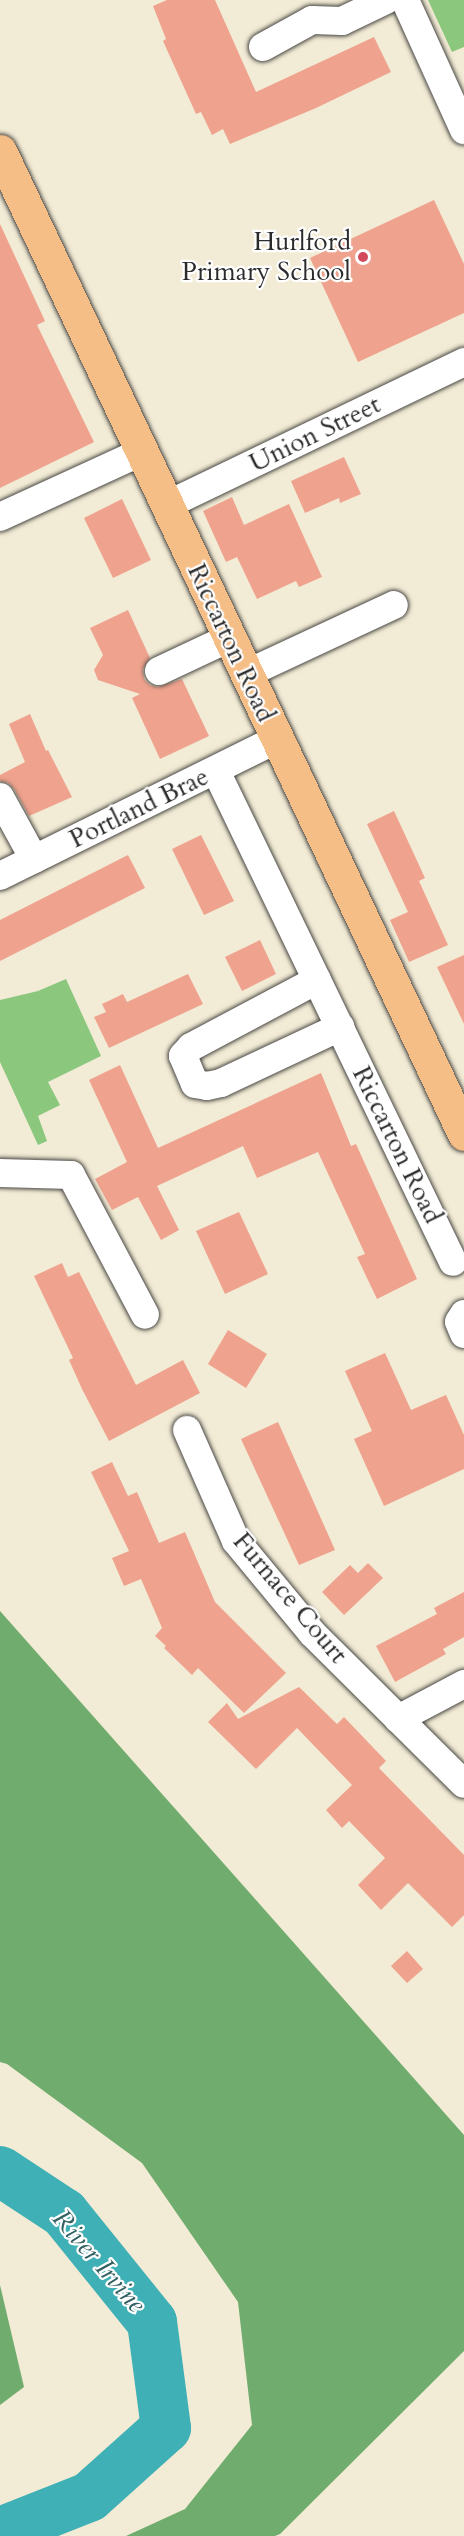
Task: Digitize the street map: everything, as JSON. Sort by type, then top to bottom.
[{"type":"main road","name":"Riccarton Road","points":[[0,152],[464,1134]]},
{"type":"street","points":[[263,47],[312,20],[342,21],[386,0]]},
{"type":"street","points":[[405,0],[464,130]]},
{"type":"street","name":"Union Street","points":[[167,505],[464,362]]},
{"type":"street","points":[[0,518],[141,452]]},
{"type":"street","points":[[246,674],[394,605]]},
{"type":"street","points":[[159,671],[229,638]]},
{"type":"street","name":"Portland Brae","points":[[0,876],[216,771],[276,739]]},
{"type":"street","name":"Riccarton Road","points":[[216,771],[453,1262]]},
{"type":"street","points":[[0,797],[34,859]]},
{"type":"street","points":[[317,980],[191,1047],[183,1056],[195,1084],[207,1086],[221,1083],[340,1027]]},
{"type":"street","points":[[0,1173],[70,1175],[145,1315]]},
{"type":"street","points":[[464,1314],[459,1322],[464,1334]]},
{"type":"street","name":"Furnace Court","points":[[187,1430],[236,1540],[312,1633],[464,1784]]},
{"type":"street","points":[[398,1719],[464,1684]]},
{"type":"green space","points":[[428,0],[464,0],[464,47],[452,52]]},
{"type":"green space","points":[[66,979],[101,1056],[48,1082],[60,1105],[38,1116],[47,1141],[38,1145],[0,1062],[0,1000],[38,991]]},
{"type":"green space","points":[[0,1611],[464,2135],[464,2351],[280,2534],[275,2536],[126,2536],[185,2509],[252,2425],[238,2302],[142,2163],[7,2064],[0,2062]]},
{"type":"green space","points":[[0,2285],[24,2387],[0,2405]]},
{"type":"building","points":[[167,0],[215,0],[256,92],[374,37],[391,72],[316,108],[230,144],[223,129],[212,135],[201,112],[196,114],[163,41],[166,39],[153,6]]},
{"type":"building","points":[[434,200],[464,264],[464,313],[358,362],[310,258]]},
{"type":"building","points":[[0,224],[45,321],[37,325],[94,442],[0,488]]},
{"type":"building","points":[[344,457],[361,494],[340,503],[339,498],[305,513],[291,481]]},
{"type":"building","points":[[232,497],[244,525],[289,504],[322,577],[299,587],[296,581],[257,599],[237,557],[226,562],[203,511]]},
{"type":"building","points":[[122,499],[151,560],[113,578],[84,518]]},
{"type":"building","points":[[128,610],[150,658],[143,669],[144,679],[150,685],[158,687],[182,679],[209,736],[160,759],[132,698],[140,694],[98,680],[94,670],[103,655],[90,628]]},
{"type":"building","points":[[30,714],[46,751],[48,750],[72,797],[29,816],[14,789],[8,783],[0,781],[0,775],[25,762],[9,724]]},
{"type":"building","points":[[394,811],[425,878],[419,881],[448,945],[409,962],[390,920],[408,912],[367,824]]},
{"type":"building","points":[[201,835],[234,901],[204,915],[172,849]]},
{"type":"building","points":[[128,855],[145,888],[0,961],[0,920]]},
{"type":"building","points":[[260,940],[276,974],[242,991],[225,957]]},
{"type":"building","points":[[464,955],[464,1024],[437,967]]},
{"type":"building","points":[[188,974],[203,1004],[109,1048],[94,1017],[106,1012],[102,1004],[123,994],[127,1002]]},
{"type":"building","points":[[120,1065],[158,1148],[321,1073],[351,1146],[356,1144],[417,1279],[377,1299],[357,1257],[365,1254],[318,1152],[257,1178],[243,1146],[157,1186],[179,1230],[161,1240],[138,1197],[112,1210],[95,1179],[127,1162],[89,1080]]},
{"type":"building","points":[[239,1212],[268,1274],[225,1294],[196,1231]]},
{"type":"building","points":[[62,1263],[68,1277],[79,1272],[136,1385],[183,1360],[200,1393],[109,1441],[82,1389],[69,1360],[73,1358],[34,1276]]},
{"type":"building","points":[[228,1330],[267,1354],[246,1388],[208,1364]]},
{"type":"building","points":[[385,1353],[411,1410],[446,1395],[464,1435],[464,1469],[384,1506],[354,1439],[372,1431],[345,1371]]},
{"type":"building","points":[[278,1422],[335,1550],[299,1565],[241,1439]]},
{"type":"building","points":[[112,1462],[128,1496],[137,1492],[159,1543],[185,1532],[215,1602],[286,1673],[244,1713],[198,1668],[192,1675],[164,1648],[166,1646],[155,1636],[162,1628],[141,1579],[124,1586],[112,1558],[129,1551],[91,1472]]},
{"type":"building","points":[[368,1563],[383,1578],[344,1615],[322,1592],[350,1565],[358,1573]]},
{"type":"building","points":[[464,1592],[464,1637],[443,1649],[446,1654],[395,1682],[376,1646],[437,1614],[434,1608]]},
{"type":"building","points":[[299,1687],[337,1724],[344,1717],[386,1761],[379,1768],[464,1855],[464,1915],[452,1927],[408,1883],[381,1910],[358,1885],[385,1858],[349,1821],[342,1828],[326,1810],[352,1785],[297,1728],[256,1769],[208,1722],[227,1703],[238,1719]]},
{"type":"building","points":[[407,1951],[423,1969],[407,1983],[391,1966]]},
{"type":"waterway","name":"River Irvine","points":[[0,2171],[64,2213],[152,2322],[166,2428],[89,2497],[0,2532]]},
{"type":"place","name":"Hurlford Primary School","points":[[363,257]]}]
